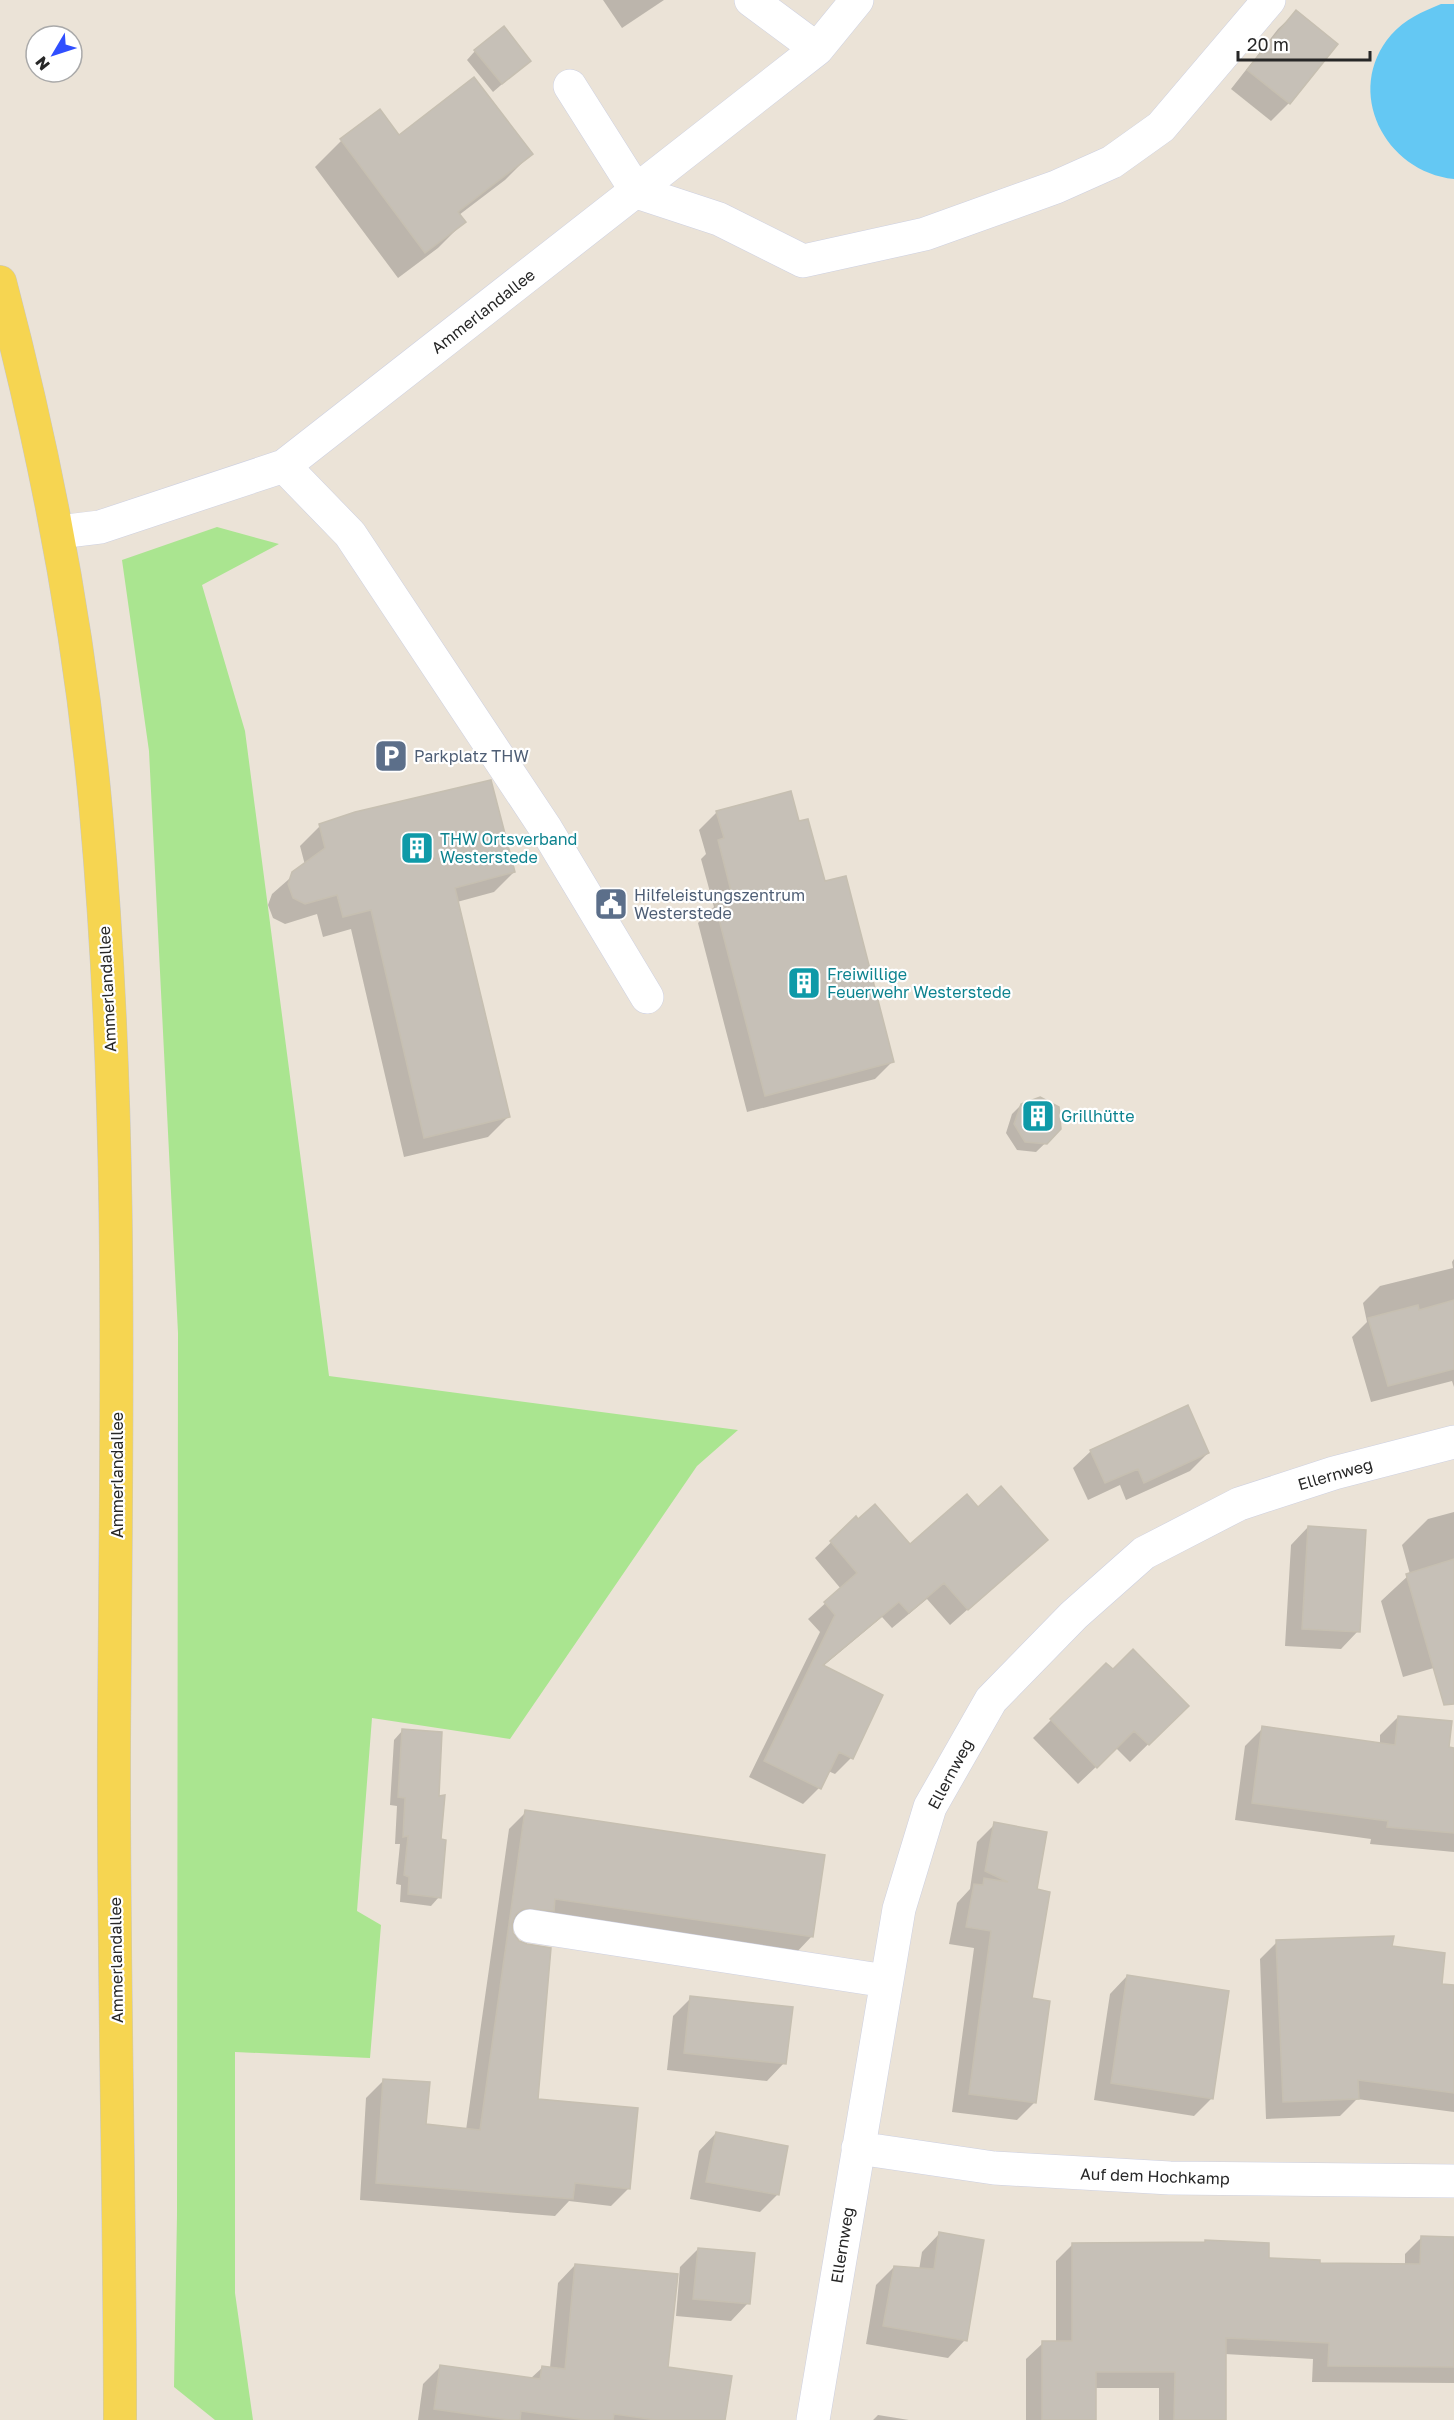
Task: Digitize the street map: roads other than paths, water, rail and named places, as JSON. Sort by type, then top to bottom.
[{"type":"main road","name":"Ammerlandallee","points":[[0,282],[27,382],[59,532],[96,810],[108,991],[114,1169],[118,1490],[114,1743],[120,2420]]},
{"type":"street","points":[[751,0],[817,49]]},
{"type":"street","name":"Ammerlandallee","points":[[59,532],[99,527],[284,466],[817,49],[857,0]]},
{"type":"street","points":[[570,86],[637,192],[719,219],[803,261],[925,234],[1056,186],[1112,162],[1161,128],[1269,0]]},
{"type":"street","points":[[284,466],[350,534],[546,829],[647,997]]},
{"type":"street","name":"Ellernweg","points":[[813,2420],[899,1909],[930,1807],[991,1700],[1074,1615],[1144,1553],[1239,1504],[1334,1473],[1454,1442]]},
{"type":"street","points":[[530,1926],[886,1981]]},
{"type":"street","name":"Auf dem Hochkamp","points":[[858,2148],[994,2168],[1170,2178],[1454,2181]]},
{"type":"water","points":[[1441,4],[1454,4],[1454,179],[1430,173],[1408,161],[1391,145],[1379,125],[1372,103],[1371,80],[1377,57],[1391,35],[1408,20]]},
{"type":"place","name":"Parkplatz THW","points":[[391,756]]},
{"type":"place","name":"THW Ortsverband Westerstede","points":[[417,848]]},
{"type":"place","name":"Hilfeleistungszentrum Westerstede","points":[[611,904]]},
{"type":"place","name":"Freiwillige Feuerwehr Westerstede","points":[[804,983]]},
{"type":"place","name":"Grillhütte","points":[[1038,1116]]}]
